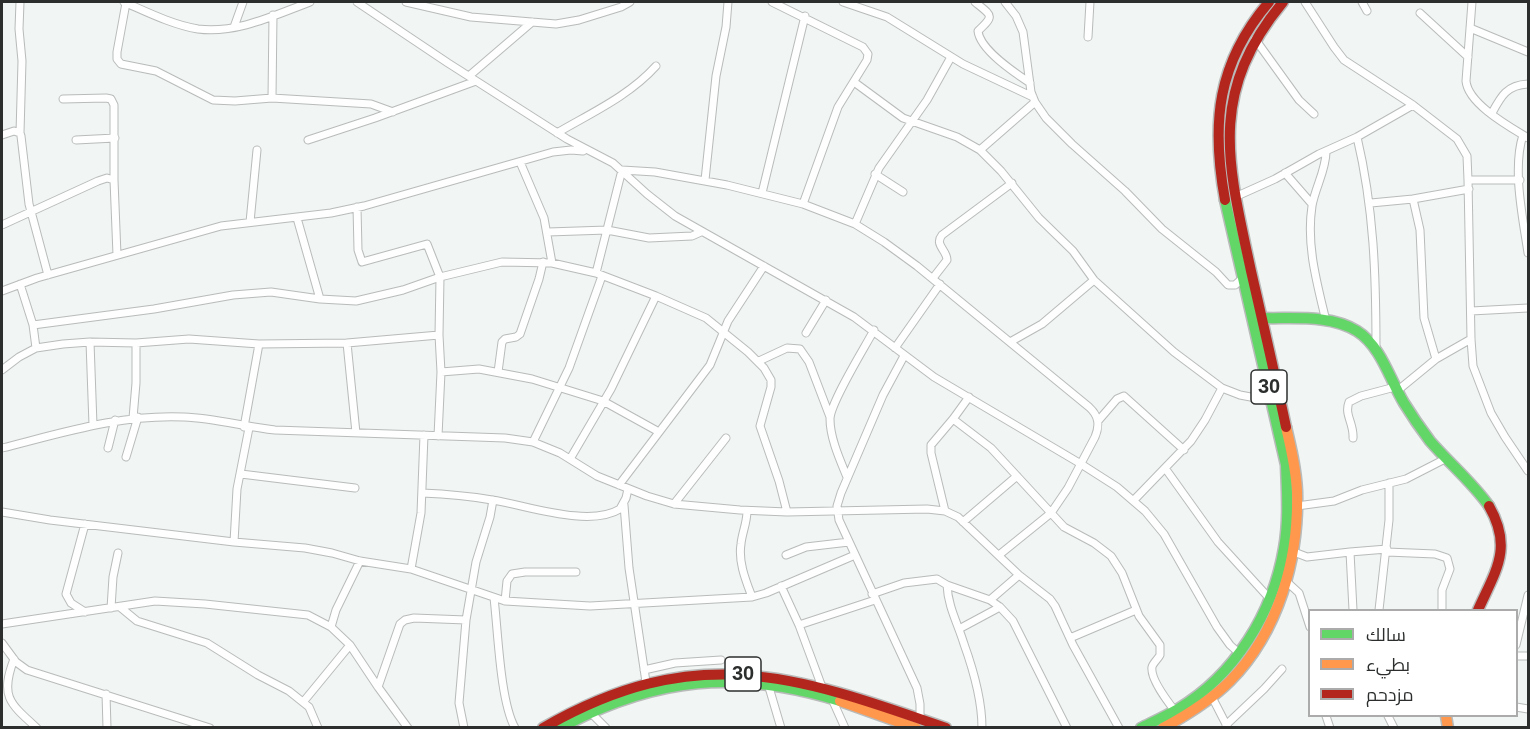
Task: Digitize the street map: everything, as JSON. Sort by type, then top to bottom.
[{"type":"main road","name":"30","points":[[1142,728],[1219,684],[1240,669],[1263,633],[1276,607],[1294,552],[1297,506],[1296,473],[1280,417],[1272,401],[1243,278],[1221,175],[1218,134],[1219,107],[1225,79],[1257,15],[1269,2]]},
{"type":"main road","name":"30","points":[[1163,728],[1212,697],[1261,620],[1282,562],[1289,519],[1287,472],[1280,417],[1262,318],[1235,198],[1229,158],[1229,112],[1238,74],[1255,39],[1269,17],[1283,2]]},
{"type":"main road","points":[[1262,318],[1326,321],[1345,325],[1369,339],[1422,431],[1445,459],[1486,501],[1496,516],[1501,531],[1502,546],[1478,609]]},
{"type":"main road","name":"30","points":[[543,728],[574,709],[600,697],[646,682],[700,674],[747,674],[822,687],[918,723]]},
{"type":"main road","name":"30","points":[[560,728],[620,699],[670,685],[706,681],[768,684],[918,723],[946,728]]},
{"type":"street","points":[[20,2],[19,28],[22,61],[20,133],[27,194],[48,275]]},
{"type":"street","points":[[310,2],[245,25],[217,30],[194,28],[124,2],[117,59],[121,64],[156,71],[213,100],[272,98],[371,104],[393,112]]},
{"type":"street","points":[[234,27],[243,2]]},
{"type":"street","points":[[357,2],[587,152]]},
{"type":"street","points":[[406,2],[471,17],[556,24],[579,21],[630,2]]},
{"type":"street","points":[[705,180],[716,76],[726,27],[728,2]]},
{"type":"street","points":[[772,2],[805,16],[867,50],[867,60],[838,107],[831,123],[803,204]]},
{"type":"street","points":[[843,2],[887,17],[951,57],[1034,99]]},
{"type":"street","points":[[975,2],[986,11],[990,18],[990,21],[978,31],[981,39],[1003,65],[1029,83]]},
{"type":"street","points":[[1005,2],[1023,32],[1029,83],[1034,99],[1046,118],[1125,191],[1162,229],[1216,272],[1228,285],[1235,285],[1243,278]]},
{"type":"street","points":[[1088,37],[1090,2]]},
{"type":"street","points":[[1305,2],[1344,60],[1413,105],[1460,142],[1467,156],[1473,366],[1500,429],[1528,471]]},
{"type":"street","points":[[1362,2],[1367,11]]},
{"type":"street","points":[[1472,2],[1466,81],[1469,93],[1526,137],[1520,154],[1520,180],[1528,254]]},
{"type":"street","points":[[1420,14],[1468,57]]},
{"type":"street","points":[[272,98],[273,15]]},
{"type":"street","points":[[762,193],[805,16]]},
{"type":"street","points":[[468,76],[532,22]]},
{"type":"street","points":[[1470,28],[1528,52]]},
{"type":"street","points":[[1255,39],[1299,100],[1314,114]]},
{"type":"street","points":[[855,224],[875,174],[912,122],[951,57]]},
{"type":"street","points":[[557,133],[627,92],[644,80],[656,66]]},
{"type":"street","points":[[308,140],[476,81]]},
{"type":"street","points":[[854,82],[887,107],[912,122],[957,137],[980,150],[1039,218],[1073,251],[1094,280],[1174,352],[1222,388],[1240,395],[1272,401]]},
{"type":"street","points":[[1492,113],[1507,90],[1528,84]]},
{"type":"street","points":[[63,99],[106,98],[111,99],[114,105],[117,255]]},
{"type":"street","points":[[980,150],[1034,99]]},
{"type":"street","points":[[1235,198],[1286,173],[1316,155],[1357,137],[1413,105]]},
{"type":"street","points":[[2,135],[14,131],[20,133]]},
{"type":"street","points":[[1357,137],[1371,203],[1376,351]]},
{"type":"street","points":[[76,140],[115,138]]},
{"type":"street","points":[[250,222],[256,150]]},
{"type":"street","points":[[2,291],[48,275],[221,226],[297,218],[357,207],[553,152],[571,150],[587,152],[600,156],[622,170],[675,216],[826,300],[874,330],[904,356],[934,377],[1081,464],[1134,500],[1164,534],[1217,627],[1240,654]]},
{"type":"street","points":[[1326,152],[1312,204],[1310,228],[1311,252],[1326,321]]},
{"type":"street","points":[[520,162],[539,203],[548,232],[552,263]]},
{"type":"street","points":[[622,170],[655,172],[705,180],[762,193],[803,204],[855,224],[933,278],[1089,407],[1098,421],[1098,429],[1081,464],[1051,513],[999,555]]},
{"type":"street","points":[[533,442],[578,347],[599,274],[622,170]]},
{"type":"street","points":[[1286,173],[1312,204]]},
{"type":"street","points":[[875,174],[903,192]]},
{"type":"street","points":[[2,225],[98,181],[107,178],[114,180]]},
{"type":"street","points":[[1468,180],[1520,180]]},
{"type":"street","points":[[933,278],[947,260],[939,244],[939,238],[1011,183]]},
{"type":"street","points":[[1371,203],[1413,199],[1469,189]]},
{"type":"street","points":[[1413,199],[1420,230],[1424,318],[1436,359]]},
{"type":"street","points":[[357,207],[358,250],[362,261],[427,244],[440,277],[441,372],[438,436]]},
{"type":"street","points":[[297,218],[320,299]]},
{"type":"street","points":[[548,232],[607,230],[649,238],[692,236],[701,232]]},
{"type":"street","points":[[33,325],[154,309],[233,295],[288,293],[320,299],[356,301],[376,298],[425,284],[440,277],[502,262],[552,263],[599,274],[706,318],[759,361],[771,380],[770,396],[763,411],[760,426],[787,512]]},
{"type":"street","points":[[498,372],[502,342],[505,339],[516,338],[520,334],[543,262]]},
{"type":"street","points":[[619,484],[710,365],[723,332],[764,266]]},
{"type":"street","points":[[1010,342],[1042,324],[1094,280]]},
{"type":"street","points":[[20,284],[33,325],[36,348]]},
{"type":"street","points":[[895,348],[940,284]]},
{"type":"street","points":[[570,459],[603,401],[656,296]]},
{"type":"street","points":[[806,333],[826,300]]},
{"type":"street","points":[[1471,311],[1528,308]]},
{"type":"street","points":[[830,417],[849,374],[874,330]]},
{"type":"street","points":[[2,370],[36,348],[90,342],[136,343],[189,339],[259,344],[347,343],[439,335]]},
{"type":"street","points":[[1353,438],[1354,428],[1346,409],[1349,402],[1361,396],[1396,389],[1436,359],[1471,339]]},
{"type":"street","points":[[90,342],[93,425]]},
{"type":"street","points":[[126,457],[135,418],[136,343]]},
{"type":"street","points":[[347,343],[356,433]]},
{"type":"street","points":[[234,542],[234,510],[259,344]]},
{"type":"street","points":[[759,361],[787,348],[800,349],[809,362],[830,417],[837,452],[848,477]]},
{"type":"street","points":[[904,356],[887,387],[848,477],[838,501],[837,511],[873,597],[917,688],[920,704],[918,723]]},
{"type":"street","points":[[441,372],[479,369],[560,388],[603,401],[659,432]]},
{"type":"street","points":[[1134,500],[1184,450],[1205,420],[1222,388]]},
{"type":"street","points":[[1098,421],[1117,399],[1124,396],[1184,450]]},
{"type":"street","points":[[945,511],[931,445],[969,397]]},
{"type":"street","points":[[2,448],[115,420],[135,418],[205,418],[246,428],[505,438],[533,442],[570,459],[597,476],[627,489],[674,504],[747,511],[927,509],[945,511],[963,522],[1055,606],[1119,728]]},
{"type":"street","points":[[953,419],[992,448],[1064,526],[1094,543],[1111,556],[1122,573],[1136,610],[1160,645],[1160,656],[1153,664],[1152,671],[1164,697],[1174,711]]},
{"type":"street","points":[[108,448],[115,420]]},
{"type":"street","points":[[411,569],[417,542],[422,493],[424,435]]},
{"type":"street","points":[[674,504],[726,438]]},
{"type":"street","points":[[1297,506],[1334,501],[1362,490],[1414,475],[1445,459]]},
{"type":"street","points":[[1165,468],[1218,542],[1270,599]]},
{"type":"street","points":[[241,474],[355,488]]},
{"type":"street","points":[[963,522],[1017,476]]},
{"type":"street","points":[[1379,609],[1387,550],[1389,483]]},
{"type":"street","points":[[627,489],[624,505],[634,605],[646,682]]},
{"type":"street","points":[[422,493],[493,500],[560,514],[606,515],[615,513],[624,505]]},
{"type":"street","points":[[464,728],[459,703],[466,620],[476,562],[493,500]]},
{"type":"street","points":[[747,511],[746,527],[740,550],[744,575],[752,597]]},
{"type":"street","points":[[2,512],[234,542],[305,548],[360,561],[411,569],[505,601],[590,606],[752,597],[855,555]]},
{"type":"street","points":[[85,524],[66,594],[71,603],[85,612]]},
{"type":"street","points":[[786,555],[806,547],[849,542]]},
{"type":"street","points":[[1294,552],[1307,557],[1387,550],[1435,554],[1447,558],[1450,569],[1442,590],[1442,609]]},
{"type":"street","points":[[1350,552],[1353,609]]},
{"type":"street","points":[[111,608],[113,578],[118,553]]},
{"type":"street","points":[[331,627],[336,610],[360,561]]},
{"type":"street","points":[[505,601],[507,581],[512,574],[576,572]]},
{"type":"street","points":[[990,600],[1019,575]]},
{"type":"street","points":[[799,626],[873,597],[896,585],[937,579],[947,585],[990,600],[1013,621],[1067,728]]},
{"type":"street","points":[[1286,581],[1299,593],[1308,621]]},
{"type":"street","points":[[947,585],[949,603],[973,673],[982,728]]},
{"type":"street","points":[[781,586],[822,687]]},
{"type":"street","points":[[1518,637],[1528,595]]},
{"type":"street","points":[[494,598],[504,686],[515,728]]},
{"type":"street","points":[[2,624],[141,603],[171,601],[308,615],[331,627],[350,645],[408,728]]},
{"type":"street","points":[[120,607],[138,621],[207,643],[304,701],[316,720],[318,728]]},
{"type":"street","points":[[959,629],[1000,607]]},
{"type":"street","points":[[1070,638],[1136,610]]},
{"type":"street","points":[[378,687],[400,624],[405,620],[414,618],[466,620]]},
{"type":"street","points":[[2,643],[14,659],[27,670],[210,728]]},
{"type":"street","points":[[304,701],[350,645]]},
{"type":"street","points":[[14,659],[6,676],[4,685],[6,694],[37,728]]},
{"type":"street","points":[[644,670],[682,662],[721,660]]},
{"type":"street","points":[[1212,697],[1227,726],[1282,669]]},
{"type":"street","points":[[768,684],[781,728]]},
{"type":"street","points":[[106,694],[107,728]]},
{"type":"street","points":[[832,699],[845,728]]},
{"type":"street","points":[[590,712],[606,728]]},
{"type":"traffic: fast","points":[[1141,728],[1178,709],[1198,695],[1234,660],[1261,619],[1271,596],[1286,538],[1286,465],[1225,200]]},
{"type":"traffic: fast","points":[[1262,318],[1311,318],[1335,322],[1365,337],[1379,354],[1404,403],[1427,436],[1489,506]]},
{"type":"traffic: fast","points":[[560,728],[629,698],[697,683],[731,682],[766,685],[840,701]]},
{"type":"traffic: slow","points":[[1163,728],[1198,707],[1230,681],[1247,661],[1273,617],[1290,567],[1297,516],[1296,475],[1286,427]]},
{"type":"traffic: slow","points":[[840,701],[916,728]]},
{"type":"traffic: slow","points":[[1446,717],[1448,728]]},
{"type":"traffic: jam","points":[[1225,200],[1219,145],[1222,95],[1238,48],[1269,2]]},
{"type":"traffic: jam","points":[[1283,2],[1259,36],[1243,68],[1233,99],[1230,131],[1231,163],[1236,197],[1286,427]]},
{"type":"traffic: jam","points":[[1478,609],[1496,571],[1501,547],[1500,534],[1489,506]]},
{"type":"traffic: jam","points":[[543,728],[598,701],[648,684],[697,676],[744,675],[791,681],[839,693],[946,728]]}]
